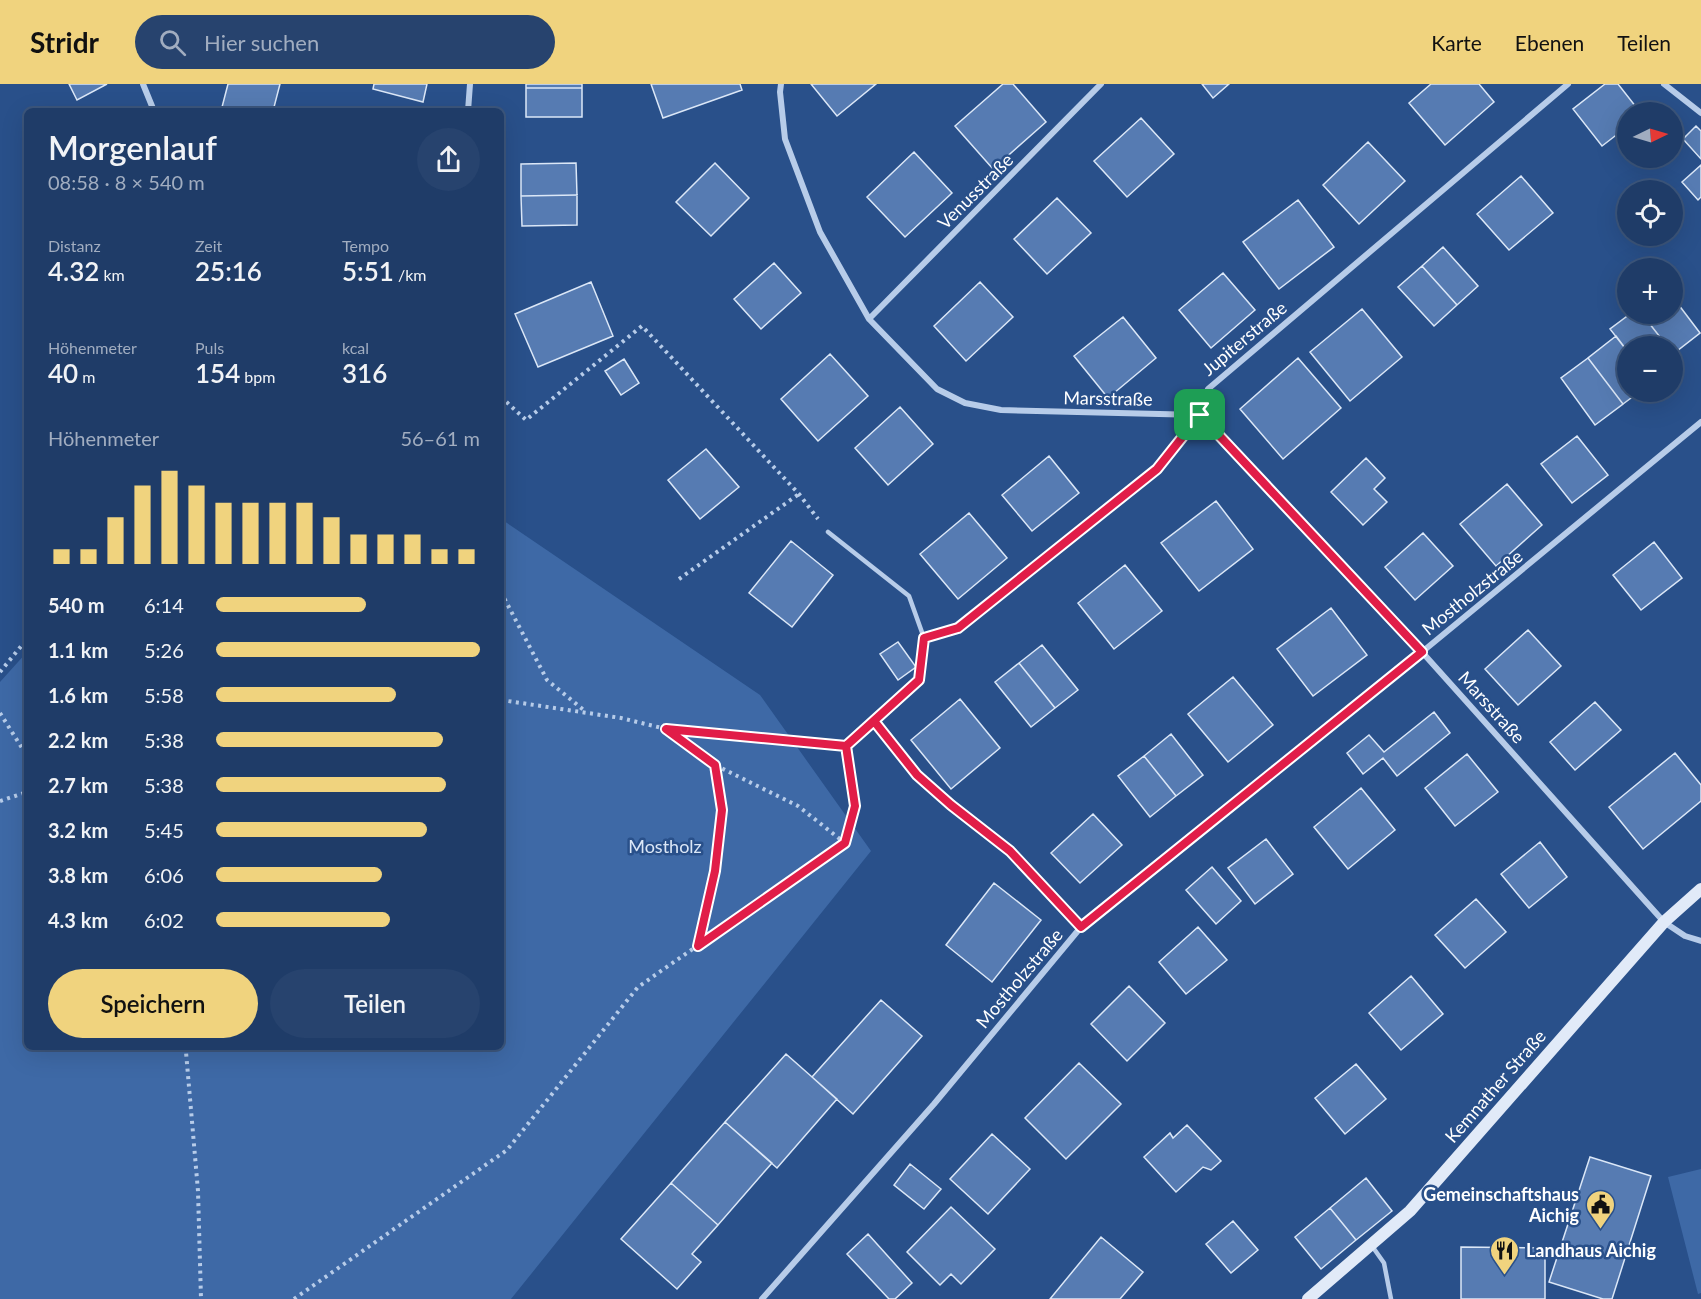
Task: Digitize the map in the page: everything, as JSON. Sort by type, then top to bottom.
[{"type":"main road","name":"Kemnather Straße","points":[[1308,1299],[1410,1211],[1664,922],[1701,889]]},
{"type":"street","points":[[143,84],[153,108]]},
{"type":"street","points":[[468,108],[470,84]]},
{"type":"street","name":"Marsstraße","points":[[781,84],[785,139],[820,232],[869,319],[937,389],[965,403],[1001,410],[1200,415],[1422,652],[1664,922],[1685,936],[1701,941]]},
{"type":"street","name":"Venusstraße","points":[[869,319],[1101,84]]},
{"type":"street","name":"Jupiterstraße","points":[[924,638],[958,628],[1157,469],[1200,415],[1208,389],[1568,84]]},
{"type":"street","points":[[1664,84],[1701,113]]},
{"type":"street","name":"Mostholzstraße","points":[[762,1299],[934,1104],[1081,927],[1422,652],[1701,422]]},
{"type":"lane","points":[[828,532],[909,596],[924,638]]},
{"type":"lane","points":[[1371,1245],[1384,1263],[1391,1299]]},
{"type":"path","points":[[504,400],[526,420],[642,326],[799,494],[828,532]]},
{"type":"path","points":[[679,579],[799,494]]},
{"type":"path","points":[[504,598],[547,680],[587,712]]},
{"type":"path","points":[[504,700],[587,712],[666,729],[846,746],[919,680],[924,638]]},
{"type":"path","points":[[0,672],[24,643]]},
{"type":"path","points":[[0,713],[24,751]]},
{"type":"path","points":[[874,721],[917,775],[1010,851],[1081,927]]},
{"type":"path","points":[[666,729],[715,765],[798,806],[845,843]]},
{"type":"path","points":[[294,1299],[507,1150],[638,987],[845,843],[855,806],[846,746]]},
{"type":"path","points":[[698,946],[715,871],[722,810],[715,765]]},
{"type":"path","points":[[0,801],[24,793]]},
{"type":"path","points":[[185,1050],[198,1191],[201,1299]]},
{"type":"green space","name":"Mostholz","points":[[504,521],[760,695],[871,851],[511,1299],[0,1299],[0,682],[24,655],[24,1050],[504,1050]]},
{"type":"green space","points":[[1701,1169],[1701,1293],[1698,1294],[1668,1177]]},
{"type":"building","points":[[69,84],[107,84],[77,100]]},
{"type":"building","points":[[228,84],[280,84],[274,108],[222,108]]},
{"type":"building","points":[[374,84],[427,84],[423,102],[373,89]]},
{"type":"building","points":[[526,84],[582,84],[582,88],[526,88]]},
{"type":"building","points":[[651,84],[740,84],[742,90],[663,118]]},
{"type":"building","points":[[811,84],[876,84],[837,116]]},
{"type":"building","points":[[1003,84],[1013,84],[1046,122],[993,169],[955,126]]},
{"type":"building","points":[[1202,84],[1229,84],[1213,98]]},
{"type":"building","points":[[1431,84],[1479,84],[1494,102],[1445,145],[1409,103]]},
{"type":"building","points":[[1605,84],[1618,84],[1632,102],[1617,102],[1617,134],[1602,146],[1573,109]]},
{"type":"building","points":[[526,88],[582,88],[582,117],[526,117]]},
{"type":"building","points":[[1141,118],[1174,154],[1127,197],[1094,161]]},
{"type":"building","points":[[1696,126],[1701,131],[1701,159],[1683,139]]},
{"type":"building","points":[[1368,142],[1405,181],[1359,224],[1323,185]]},
{"type":"building","points":[[914,152],[952,193],[905,237],[867,197]]},
{"type":"building","points":[[576,163],[577,195],[521,196],[521,164]]},
{"type":"building","points":[[715,163],[749,198],[711,236],[676,202]]},
{"type":"building","points":[[1701,165],[1701,197],[1698,200],[1683,181]]},
{"type":"building","points":[[1521,176],[1553,213],[1509,250],[1477,214]]},
{"type":"building","points":[[577,195],[577,225],[522,226],[521,196]]},
{"type":"building","points":[[1057,198],[1091,233],[1047,274],[1014,239]]},
{"type":"building","points":[[1298,200],[1334,247],[1279,289],[1243,242]]},
{"type":"building","points":[[1443,247],[1478,286],[1457,305],[1422,266]]},
{"type":"building","points":[[774,263],[801,293],[761,329],[734,299]]},
{"type":"building","points":[[1422,266],[1457,305],[1434,326],[1398,287]]},
{"type":"building","points":[[1223,273],[1255,310],[1211,348],[1179,310]]},
{"type":"building","points":[[591,282],[613,336],[538,367],[515,314]]},
{"type":"building","points":[[980,282],[1013,317],[966,361],[934,326]]},
{"type":"building","points":[[1362,309],[1402,357],[1350,401],[1310,352]]},
{"type":"building","points":[[1683,311],[1700,333],[1683,346],[1683,336],[1659,336],[1650,324],[1683,324]]},
{"type":"building","points":[[1123,317],[1156,358],[1108,398],[1074,356]]},
{"type":"building","points":[[1617,324],[1650,324],[1659,336],[1617,336],[1617,338],[1610,329]]},
{"type":"building","points":[[1616,336],[1617,396],[1588,358]]},
{"type":"building","points":[[830,354],[868,396],[818,441],[781,399]]},
{"type":"building","points":[[1298,358],[1341,408],[1283,459],[1240,409]]},
{"type":"building","points":[[1588,358],[1617,396],[1617,402],[1623,404],[1595,425],[1561,378]]},
{"type":"building","points":[[624,359],[639,383],[621,395],[605,371]]},
{"type":"building","points":[[900,407],[933,444],[888,485],[855,448]]},
{"type":"building","points":[[1577,436],[1608,475],[1572,503],[1541,464]]},
{"type":"building","points":[[706,449],[739,487],[700,519],[668,480]]},
{"type":"building","points":[[1049,456],[1079,493],[1032,531],[1002,495]]},
{"type":"building","points":[[1366,458],[1385,478],[1374,489],[1387,502],[1363,525],[1331,492]]},
{"type":"building","points":[[1507,484],[1542,525],[1496,566],[1460,524]]},
{"type":"building","points":[[1216,501],[1253,549],[1199,591],[1161,543]]},
{"type":"building","points":[[969,513],[1007,558],[958,599],[920,554]]},
{"type":"building","points":[[1423,533],[1453,566],[1415,600],[1385,567]]},
{"type":"building","points":[[791,541],[833,575],[792,627],[749,593]]},
{"type":"building","points":[[1654,542],[1682,578],[1641,610],[1613,575]]},
{"type":"building","points":[[1125,565],[1162,611],[1114,649],[1078,603]]},
{"type":"building","points":[[1331,608],[1367,655],[1313,696],[1277,649]]},
{"type":"building","points":[[1528,630],[1561,666],[1518,705],[1485,669]]},
{"type":"building","points":[[898,642],[916,667],[898,680],[880,654]]},
{"type":"building","points":[[1042,645],[1078,690],[1055,708],[1019,663]]},
{"type":"building","points":[[1019,663],[1055,708],[1031,727],[995,682]]},
{"type":"building","points":[[1233,677],[1273,725],[1228,762],[1188,714]]},
{"type":"building","points":[[960,699],[1000,748],[951,789],[911,740]]},
{"type":"building","points":[[1595,702],[1621,730],[1575,770],[1550,742]]},
{"type":"building","points":[[1434,712],[1450,733],[1397,776],[1383,758],[1363,774],[1347,753],[1369,735],[1384,752]]},
{"type":"building","points":[[1171,734],[1203,775],[1176,796],[1144,756]]},
{"type":"building","points":[[1675,753],[1701,785],[1701,801],[1643,849],[1609,807]]},
{"type":"building","points":[[1467,754],[1498,792],[1455,826],[1425,788]]},
{"type":"building","points":[[1144,756],[1176,796],[1150,817],[1118,776]]},
{"type":"building","points":[[1361,788],[1395,830],[1348,869],[1314,827]]},
{"type":"building","points":[[1093,814],[1122,845],[1080,883],[1051,853]]},
{"type":"building","points":[[1266,839],[1293,874],[1255,904],[1228,868]]},
{"type":"building","points":[[1540,842],[1567,877],[1529,908],[1501,874]]},
{"type":"building","points":[[1212,867],[1241,901],[1216,924],[1186,890]]},
{"type":"building","points":[[994,883],[1041,920],[992,982],[946,945]]},
{"type":"building","points":[[1476,899],[1506,932],[1465,968],[1435,935]]},
{"type":"building","points":[[1198,927],[1227,960],[1186,994],[1159,962]]},
{"type":"building","points":[[1411,976],[1443,1014],[1401,1050],[1369,1013]]},
{"type":"building","points":[[1129,986],[1165,1023],[1127,1061],[1091,1024]]},
{"type":"building","points":[[881,1000],[922,1036],[853,1114],[812,1077]]},
{"type":"building","points":[[786,1054],[837,1099],[777,1168],[725,1122]]},
{"type":"building","points":[[1079,1063],[1121,1104],[1066,1159],[1025,1118]]},
{"type":"building","points":[[1356,1064],[1386,1099],[1345,1134],[1315,1098]]},
{"type":"building","points":[[725,1122],[772,1163],[718,1225],[671,1183]]},
{"type":"building","points":[[1187,1125],[1221,1161],[1211,1170],[1203,1167],[1176,1192],[1144,1157],[1170,1133],[1173,1138]]},
{"type":"building","points":[[992,1134],[1030,1169],[988,1214],[950,1179]]},
{"type":"building","name":"Gemeinschaftshaus Aichig","points":[[1590,1157],[1651,1176],[1612,1299],[1603,1299],[1549,1282]]},
{"type":"building","points":[[910,1164],[941,1189],[924,1209],[894,1185]]},
{"type":"building","points":[[1366,1178],[1392,1211],[1356,1240],[1330,1208]]},
{"type":"building","points":[[671,1183],[718,1225],[692,1254],[701,1262],[677,1289],[621,1239]]},
{"type":"building","points":[[951,1207],[995,1249],[961,1284],[951,1274],[940,1285],[907,1252]]},
{"type":"building","points":[[1330,1208],[1356,1240],[1321,1269],[1295,1237]]},
{"type":"building","points":[[1233,1221],[1258,1250],[1231,1273],[1206,1244]]},
{"type":"building","points":[[868,1234],[912,1283],[895,1299],[889,1299],[847,1254]]},
{"type":"building","points":[[1101,1237],[1143,1272],[1120,1299],[1050,1299]]},
{"type":"building","points":[[1461,1247],[1545,1248],[1545,1299],[1461,1299]]},
{"type":"place","name":"Gemeinschaftshaus Aichig","points":[[1600,1230]]},
{"type":"place","name":"Landhaus Aichig","points":[[1505,1276]]},
{"type":"route","points":[[1200,415],[1157,469],[958,628],[924,638],[919,680],[846,746],[855,806],[845,843],[698,946],[715,871],[722,810],[715,765],[666,729],[846,746],[874,721],[917,775],[1010,851],[1081,927],[1422,652],[1200,415]]}]
